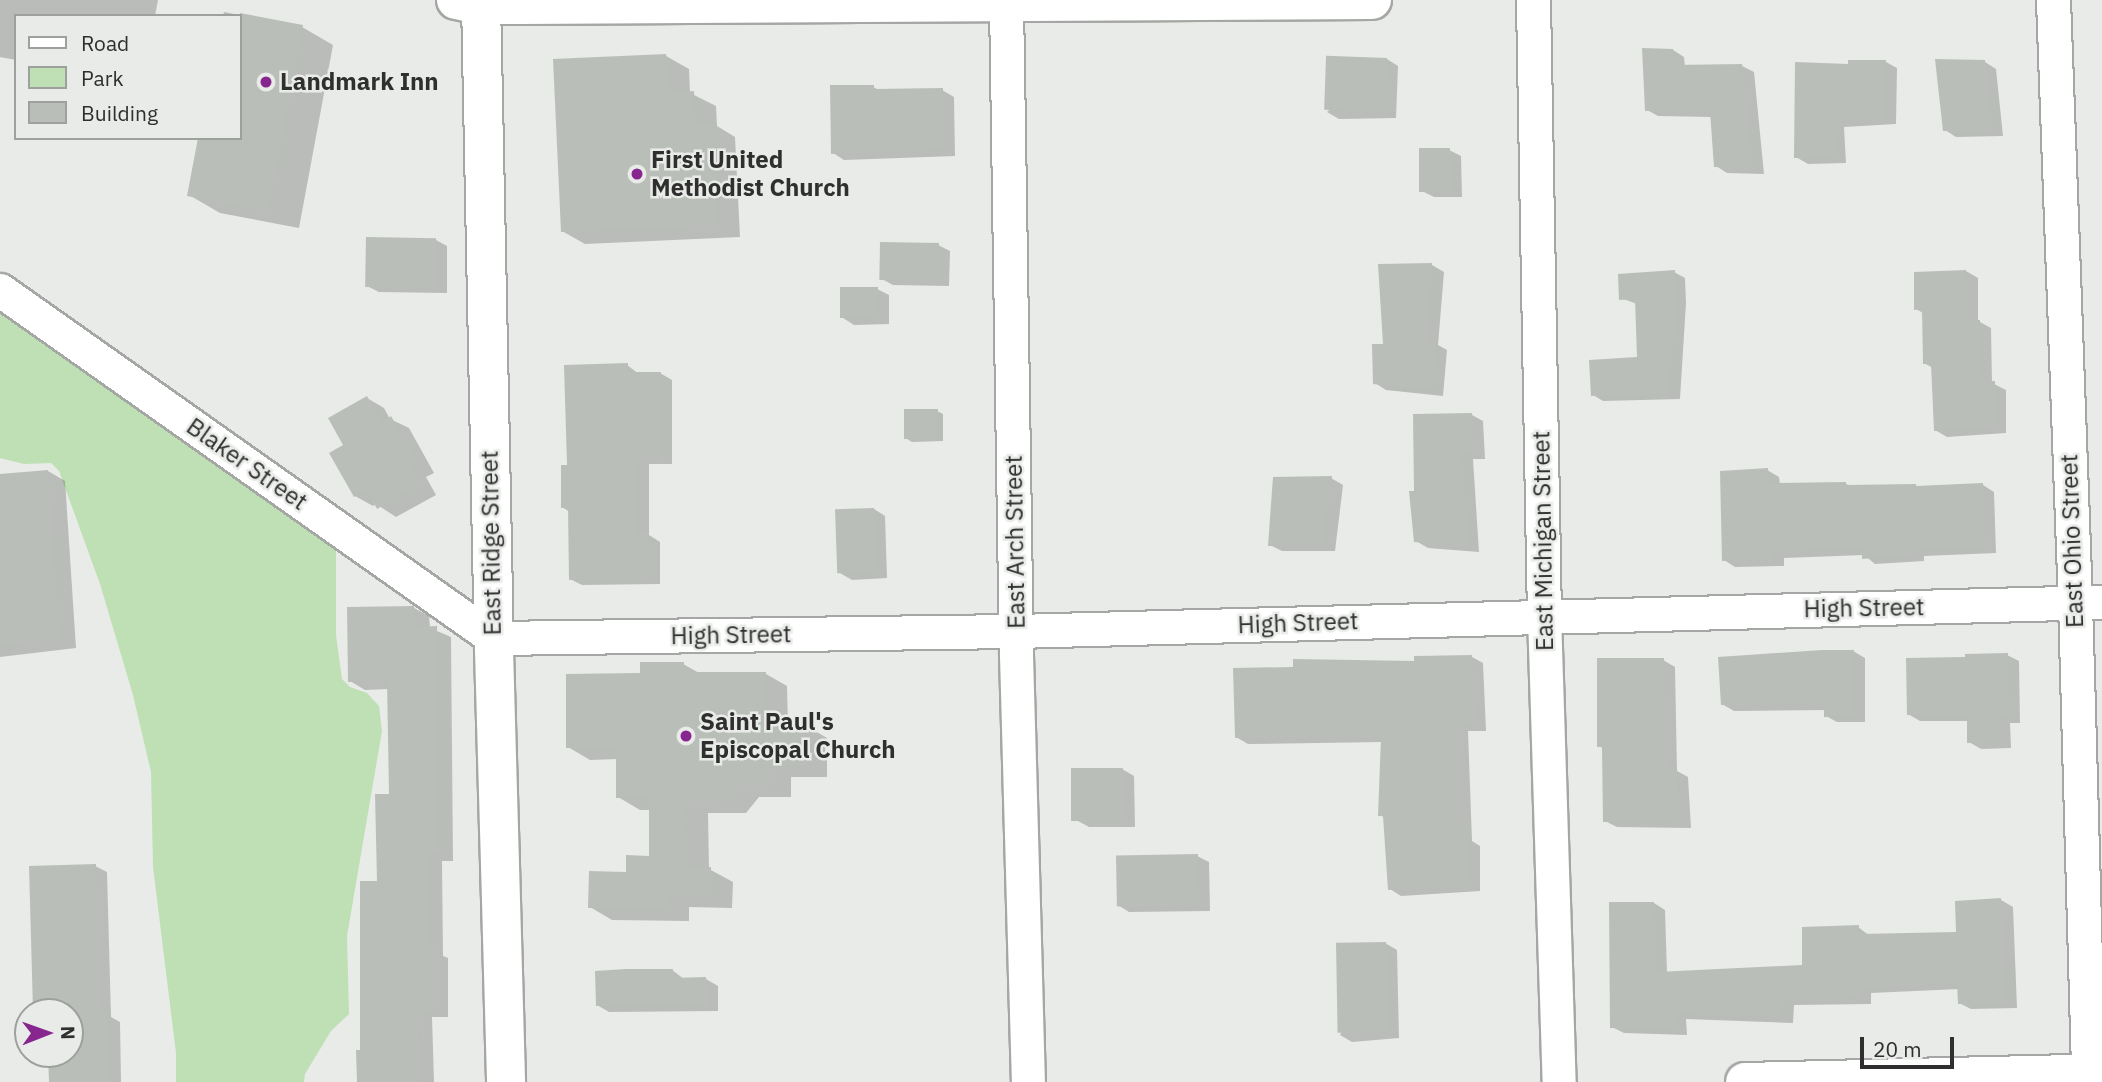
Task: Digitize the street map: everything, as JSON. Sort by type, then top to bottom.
[{"type":"street","points":[[472,2],[1372,0]]},
{"type":"street","name":"East Michigan Street","points":[[1533,0],[1544,615],[1559,1082]]},
{"type":"street","name":"East Ohio Street","points":[[2053,0],[2088,602],[2093,1076]]},
{"type":"street","name":"East Arch Street","points":[[1006,1],[1016,631],[1028,1082]]},
{"type":"street","name":"East Ridge Street","points":[[472,2],[506,1082]]},
{"type":"street","name":"Blaker Street","points":[[0,290],[493,638]]},
{"type":"street","name":"High Street","points":[[493,638],[1016,631],[2088,602]]},
{"type":"street","points":[[1745,1082],[2093,1076]]},
{"type":"green space","points":[[0,305],[336,541],[336,635],[342,679],[350,687],[367,693],[379,706],[382,731],[347,936],[349,1014],[331,1031],[305,1074],[304,1082],[176,1082],[176,1053],[153,867],[151,772],[133,695],[100,584],[59,471],[51,463],[24,464],[0,458]]},
{"type":"building","name":"Landmark Inn","points":[[240,14],[303,25],[268,211],[187,196],[198,140],[242,140]]},
{"type":"building","points":[[1642,48],[1673,49],[1674,65],[1742,64],[1753,168],[1714,167],[1710,111],[1645,111]]},
{"type":"building","name":"First United Methodist Church","points":[[666,54],[668,93],[694,91],[695,122],[713,122],[717,225],[561,232],[553,59]]},
{"type":"building","points":[[1326,56],[1387,58],[1385,112],[1324,110]]},
{"type":"building","points":[[1935,59],[1985,60],[1992,131],[1943,131]]},
{"type":"building","points":[[1848,60],[1886,60],[1885,118],[1833,121],[1835,157],[1794,158],[1795,62],[1848,64]]},
{"type":"building","points":[[830,85],[874,85],[874,89],[943,88],[944,150],[831,154]]},
{"type":"building","points":[[1419,148],[1450,148],[1450,192],[1419,192]]},
{"type":"building","points":[[366,237],[436,238],[435,288],[365,287]]},
{"type":"building","points":[[880,242],[939,243],[938,281],[879,280]]},
{"type":"building","points":[[1432,263],[1427,342],[1436,342],[1432,390],[1373,384],[1372,344],[1383,344],[1378,264]]},
{"type":"building","points":[[1675,270],[1676,340],[1671,341],[1670,394],[1591,396],[1589,360],[1637,357],[1635,299],[1619,300],[1618,274]]},
{"type":"building","points":[[1966,270],[1967,320],[1980,320],[1981,381],[1995,381],[1995,427],[1934,431],[1931,364],[1923,364],[1922,309],[1914,310],[1914,272]]},
{"type":"building","points":[[840,287],[878,287],[878,318],[840,318]]},
{"type":"building","points":[[628,363],[628,372],[661,372],[661,458],[638,458],[637,534],[649,533],[649,579],[569,580],[568,508],[561,508],[561,465],[567,465],[564,365]]},
{"type":"building","points":[[367,396],[382,424],[391,416],[417,462],[410,467],[419,484],[377,509],[367,490],[354,497],[329,453],[343,445],[328,418]]},
{"type":"building","points":[[904,409],[938,409],[938,439],[904,439]]},
{"type":"building","points":[[1472,413],[1473,453],[1462,453],[1468,546],[1414,542],[1409,491],[1414,491],[1413,414]]},
{"type":"building","points":[[1768,468],[1769,483],[1846,482],[1846,485],[1916,486],[1983,483],[1985,548],[1913,550],[1913,555],[1862,559],[1862,548],[1773,552],[1773,560],[1722,561],[1720,471]]},
{"type":"building","points":[[48,470],[59,639],[0,645],[0,474]]},
{"type":"building","points":[[1332,476],[1323,545],[1268,546],[1273,477]]},
{"type":"building","points":[[874,508],[876,572],[837,573],[835,509]]},
{"type":"building","points":[[414,606],[417,627],[437,626],[438,853],[427,853],[428,948],[433,948],[433,1010],[417,1010],[420,1082],[357,1082],[356,1050],[360,1050],[360,881],[377,881],[375,794],[389,794],[387,681],[348,682],[347,607]]},
{"type":"building","points":[[1854,650],[1854,716],[1824,717],[1824,704],[1721,705],[1718,657]]},
{"type":"building","points":[[2008,653],[2009,717],[1999,718],[2000,742],[1967,743],[1967,715],[1907,715],[1906,658]]},
{"type":"building","points":[[1472,655],[1475,725],[1457,726],[1461,838],[1469,838],[1469,886],[1388,890],[1383,816],[1378,816],[1381,737],[1235,738],[1233,668],[1293,667],[1293,659],[1414,661],[1414,656]]},
{"type":"building","points":[[1597,658],[1664,658],[1666,768],[1677,769],[1680,822],[1603,822],[1602,747],[1597,747]]},
{"type":"building","name":"Saint Paul's Episcopal Church","points":[[640,662],[684,662],[684,672],[766,672],[766,724],[805,723],[805,765],[769,766],[770,785],[737,785],[724,801],[686,802],[687,867],[711,867],[711,896],[667,895],[667,909],[588,908],[589,871],[626,872],[626,855],[649,856],[649,798],[616,798],[616,748],[566,748],[566,674],[640,673]]},
{"type":"building","points":[[1071,768],[1123,768],[1123,821],[1071,821]]},
{"type":"building","points":[[1198,854],[1199,905],[1117,906],[1116,855]]},
{"type":"building","points":[[96,864],[100,1013],[108,1013],[110,1082],[49,1082],[48,1068],[84,1068],[84,998],[33,998],[29,866]]},
{"type":"building","points":[[2001,898],[2006,1003],[1958,1004],[1957,983],[1860,988],[1860,998],[1783,1000],[1782,1017],[1675,1014],[1676,1029],[1610,1028],[1609,902],[1654,902],[1657,972],[1802,965],[1802,927],[1859,925],[1859,934],[1956,932],[1955,901]]},
{"type":"building","points":[[1386,942],[1388,1032],[1338,1033],[1336,943]]},
{"type":"building","points":[[673,969],[673,978],[706,977],[707,1006],[596,1006],[595,971]]},
{"type":"place","name":"Landmark Inn","points":[[266,82]]},
{"type":"place","name":"First United Methodist Church","points":[[637,174]]},
{"type":"place","name":"Saint Paul's Episcopal Church","points":[[686,736]]}]
